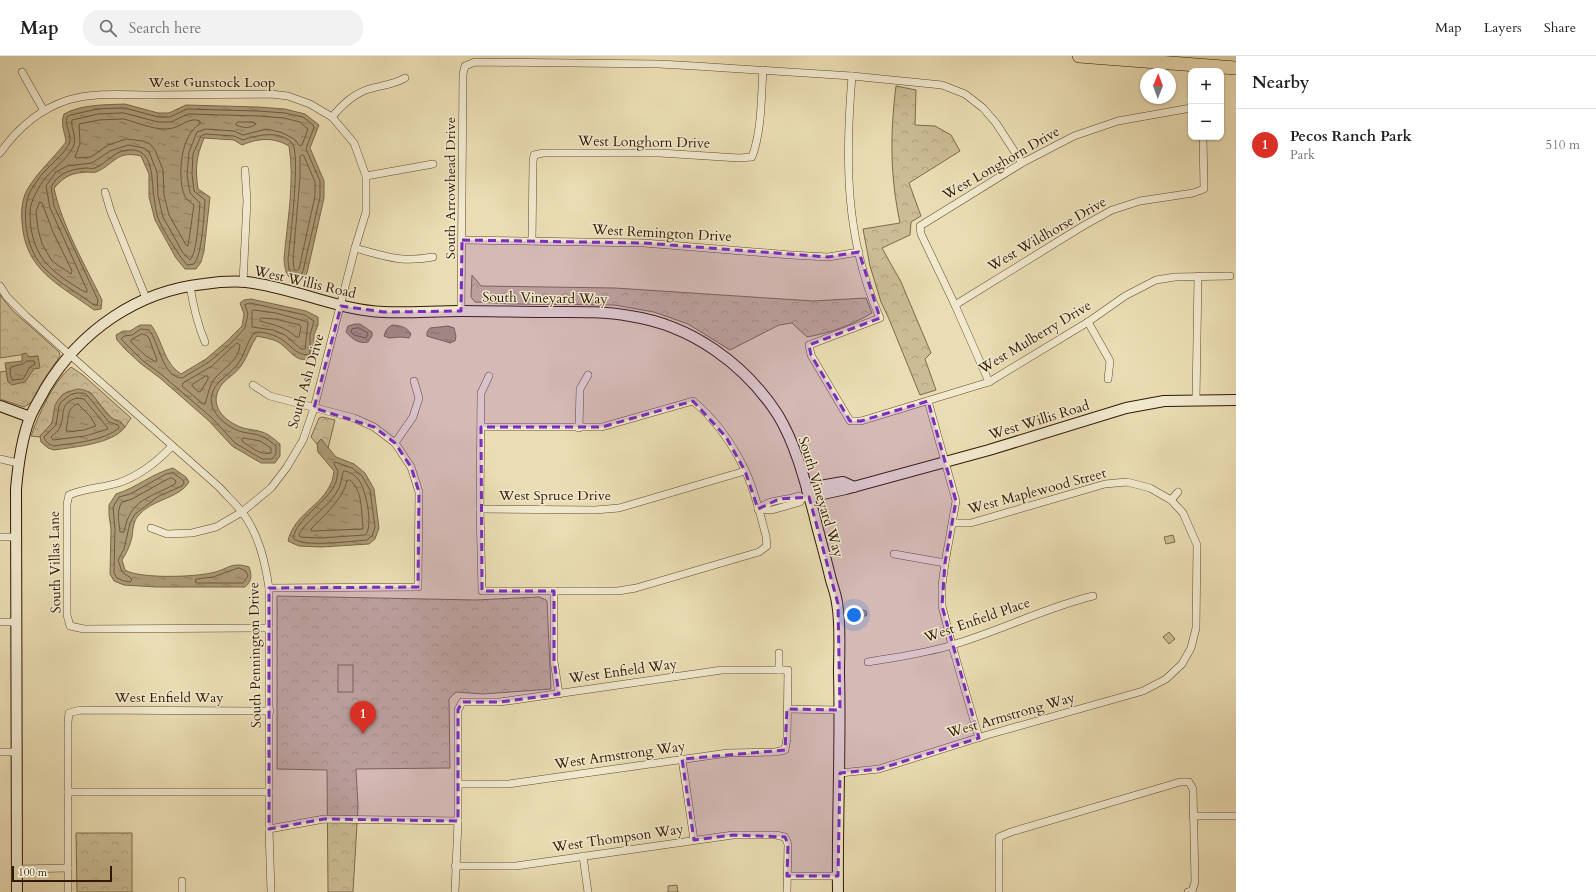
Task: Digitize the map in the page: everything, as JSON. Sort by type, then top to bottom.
[{"type":"highway","points":[[1079,56],[1236,68]]},
{"type":"street","points":[[1121,59],[1139,64],[1236,72]]},
{"type":"street","name":"South Arrowhead Drive","points":[[461,311],[465,66],[475,62],[659,64],[763,70]]},
{"type":"street","points":[[763,70],[852,76],[942,85],[965,94],[983,108],[996,123],[1022,163]]},
{"type":"street","name":"West Longhorn Drive","points":[[532,241],[534,155],[544,153],[660,153],[739,158],[752,156],[760,120],[763,70]]},
{"type":"street","points":[[22,72],[44,111]]},
{"type":"street","points":[[852,76],[848,124],[848,175],[849,197],[859,252]]},
{"type":"street","points":[[332,117],[342,104],[356,95],[369,89],[396,84],[405,78]]},
{"type":"street","name":"West Gunstock Loop","points":[[0,153],[10,139],[26,124],[44,111],[67,101],[99,95],[271,94],[288,96],[310,104],[332,117],[354,143],[366,176],[366,212],[355,248],[341,306]]},
{"type":"street","name":"West Longhorn Drive","points":[[955,304],[921,234],[920,226],[1022,163],[1074,136],[1125,120],[1188,109]]},
{"type":"street","name":"West Wildhorse Drive","points":[[955,304],[1112,210],[1140,201],[1193,193],[1204,189],[1203,140]]},
{"type":"street","points":[[366,176],[433,164]]},
{"type":"street","points":[[243,282],[247,201],[244,170]]},
{"type":"street","points":[[105,192],[111,212],[146,298]]},
{"type":"street","name":"West Remington Drive","points":[[462,240],[644,243],[828,257],[859,252]]},
{"type":"street","points":[[355,248],[397,260],[418,260],[433,257]]},
{"type":"street","name":"West Mulberry Drive","points":[[859,252],[870,291],[880,318],[809,345],[810,355],[850,421],[861,421],[989,382],[1088,322],[1125,296],[1156,280],[1175,277],[1230,276]]},
{"type":"street","points":[[1196,400],[1198,276]]},
{"type":"street","name":"West Willis Road","points":[[17,892],[16,489],[18,464],[30,417],[51,379],[70,354],[88,336],[107,321],[146,298],[190,286],[243,282],[268,286],[341,306],[362,310],[384,312],[461,311]]},
{"type":"street","points":[[0,286],[7,297],[26,316],[70,354]]},
{"type":"street","points":[[190,286],[192,303],[198,325],[205,342]]},
{"type":"street","points":[[955,304],[989,382]]},
{"type":"street","name":"South Ash Drive","points":[[151,528],[167,534],[192,533],[216,527],[242,512],[271,488],[287,467],[303,440],[314,408],[341,306]]},
{"type":"street","name":"South Vineyard Way","points":[[461,311],[605,313],[632,316],[657,322],[680,330],[722,355],[742,371],[755,385],[779,417],[794,450],[838,604],[840,710],[838,892]]},
{"type":"street","points":[[1088,322],[1110,361],[1108,379]]},
{"type":"street","name":"South Pennington Drive","points":[[70,354],[219,487],[242,512],[253,531],[260,548],[266,565],[269,588],[269,829],[271,892]]},
{"type":"street","points":[[580,428],[580,389],[588,375]]},
{"type":"street","points":[[481,427],[602,427],[693,401],[726,437],[745,471],[766,536],[767,546],[759,552],[636,588],[618,591],[482,591],[480,508],[481,427],[482,393],[489,376]]},
{"type":"street","points":[[395,443],[413,417],[419,398],[414,381]]},
{"type":"street","points":[[253,385],[270,396],[354,418],[374,427],[395,443],[411,467],[419,492],[418,587],[269,588]]},
{"type":"street","name":"West Willis Road","points":[[758,509],[772,510],[800,502],[806,495],[820,486],[843,482],[854,487],[1025,439],[1126,408],[1164,401],[1236,400]]},
{"type":"street","points":[[928,401],[956,501],[942,585],[942,606],[979,738]]},
{"type":"street","points":[[0,406],[30,417]]},
{"type":"street","name":"South Villas Lane","points":[[172,446],[158,460],[118,483],[78,491],[69,495],[67,504],[67,607],[70,626],[84,629],[269,628]]},
{"type":"street","points":[[0,459],[18,464]]},
{"type":"street","name":"West Spruce Drive","points":[[480,508],[596,510],[619,508],[745,471]]},
{"type":"street","name":"West Maplewood Street","points":[[953,523],[970,523],[1105,484],[1127,482],[1150,488],[1171,500],[1183,513],[1197,545],[1196,628],[1190,648],[1182,664]]},
{"type":"street","points":[[1171,500],[1178,492]]},
{"type":"street","points":[[0,537],[16,537]]},
{"type":"street","points":[[894,554],[945,563]]},
{"type":"street","points":[[554,592],[554,661],[559,694]]},
{"type":"street","name":"West Enfield Place","points":[[868,662],[919,654],[952,645],[1046,609],[1092,596]]},
{"type":"street","points":[[0,622],[16,622]]},
{"type":"street","points":[[779,653],[779,670]]},
{"type":"street","name":"West Armstrong Way","points":[[840,773],[879,769],[1143,690],[1166,679],[1182,664]]},
{"type":"street","name":"West Enfield Way","points":[[458,784],[458,710],[462,702],[500,702],[722,670],[788,670],[787,709]]},
{"type":"street","points":[[787,709],[840,710]]},
{"type":"street","name":"West Armstrong Way","points":[[458,784],[508,784],[728,753],[775,752],[785,750],[787,738],[787,709]]},
{"type":"street","name":"West Enfield Way","points":[[68,792],[69,713],[80,710],[270,711]]},
{"type":"street","points":[[0,752],[16,752]]},
{"type":"street","points":[[682,759],[694,840]]},
{"type":"street","points":[[999,892],[999,838],[1011,832],[1180,782],[1189,782],[1193,789],[1195,882],[1190,892]]},
{"type":"street","points":[[455,892],[458,784]]},
{"type":"street","points":[[68,892],[68,792],[269,792]]},
{"type":"street","points":[[1193,816],[1236,816]]},
{"type":"street","points":[[269,829],[324,819],[458,821]]},
{"type":"street","name":"West Thompson Way","points":[[455,866],[516,866],[733,835],[776,835],[785,837],[788,844],[787,876]]},
{"type":"street","points":[[583,856],[588,892]]},
{"type":"street","points":[[18,869],[68,868]]},
{"type":"street","points":[[787,892],[787,876],[838,876]]},
{"type":"street","points":[[182,881],[182,892]]},
{"type":"highlighted area","points":[[462,240],[644,243],[828,257],[859,252],[880,318],[809,345],[811,355],[850,421],[861,421],[928,401],[956,501],[945,563],[942,606],[979,738],[879,769],[840,773],[838,876],[787,876],[788,844],[785,837],[733,835],[694,840],[682,759],[785,750],[787,709],[840,710],[838,604],[809,497],[779,499],[758,509],[745,471],[726,437],[693,401],[602,427],[481,427],[482,591],[554,591],[554,661],[559,694],[500,702],[462,702],[458,710],[458,821],[324,819],[269,829],[269,588],[418,587],[419,492],[411,467],[395,443],[374,427],[314,408],[341,306],[384,312],[461,311]]},
{"type":"green space","points":[[896,86],[916,90],[915,125],[935,126],[951,135],[960,151],[909,183],[921,216],[911,222],[910,235],[882,248],[901,282],[931,353],[925,359],[936,390],[920,395],[881,302],[870,266],[863,229],[900,223],[894,188],[892,155]]},
{"type":"green space","points":[[472,275],[481,286],[615,288],[813,301],[866,298],[872,313],[841,328],[807,337],[792,323],[779,325],[730,350],[688,324],[654,312],[614,305],[512,304],[475,302],[471,297]]},
{"type":"green space","points":[[0,295],[13,311],[59,352],[60,356],[43,381],[32,402],[24,407],[0,399],[0,372],[6,371],[8,382],[38,356],[29,357],[26,354],[0,358]]},
{"type":"green space","points":[[71,367],[83,375],[131,418],[125,427],[120,421],[112,419],[90,392],[69,391],[60,398],[56,404],[54,417],[50,426],[40,437],[31,436],[42,409],[52,390]]},
{"type":"green space","points":[[322,417],[335,420],[328,448],[321,439],[317,444],[311,437],[319,418]]},
{"type":"green space","points":[[1173,535],[1175,542],[1166,544],[1164,537]]},
{"type":"green space","points":[[277,596],[476,600],[539,597],[547,601],[551,689],[483,694],[456,692],[449,699],[450,768],[356,769],[358,807],[353,892],[328,892],[327,770],[277,769]]},
{"type":"green space","points":[[1169,632],[1175,639],[1169,644],[1163,637]]},
{"type":"green space","points":[[338,665],[353,665],[353,692],[338,692]]},
{"type":"green space","points":[[76,833],[132,833],[132,892],[77,892]]},
{"type":"green space","points":[[677,885],[678,892],[668,892],[668,886]]},
{"type":"water","points":[[125,104],[158,113],[169,113],[186,105],[285,109],[305,114],[319,125],[310,148],[324,181],[324,198],[307,273],[303,279],[294,281],[291,279],[286,272],[284,263],[291,188],[291,159],[289,146],[272,140],[254,141],[242,145],[234,140],[204,138],[199,151],[196,169],[197,182],[198,189],[210,197],[204,251],[201,262],[196,269],[185,269],[176,258],[155,220],[149,197],[149,174],[141,156],[126,155],[121,156],[96,172],[81,172],[72,174],[54,188],[62,217],[68,231],[102,300],[101,309],[94,310],[46,275],[37,265],[30,253],[25,239],[22,214],[25,194],[31,183],[66,142],[63,125],[64,114],[78,108]]},
{"type":"water","points":[[251,299],[306,311],[318,317],[318,325],[314,335],[314,356],[308,359],[299,359],[279,342],[257,336],[241,366],[223,383],[217,395],[216,401],[220,412],[224,417],[243,428],[265,433],[280,444],[280,456],[275,463],[261,463],[232,446],[209,421],[125,349],[117,340],[116,335],[123,331],[130,331],[140,325],[151,325],[170,364],[181,374],[206,359],[242,326],[244,314],[240,303],[244,300]]},
{"type":"water","points":[[360,324],[372,332],[372,336],[368,342],[356,340],[346,332],[348,326]]},
{"type":"water","points":[[393,325],[406,328],[411,334],[409,338],[389,338],[384,336],[387,329]]},
{"type":"water","points":[[448,326],[454,328],[456,336],[455,341],[450,343],[427,336],[427,332],[430,328]]},
{"type":"water","points":[[26,353],[29,357],[38,356],[40,368],[34,369],[25,382],[12,385],[8,382],[5,363],[22,361],[22,354]]},
{"type":"water","points":[[77,389],[89,392],[107,414],[125,427],[112,437],[92,444],[54,450],[48,448],[41,442],[40,436],[52,423],[55,405],[63,394]]},
{"type":"water","points":[[321,439],[336,457],[354,464],[365,473],[374,489],[379,528],[375,539],[369,544],[321,547],[299,546],[288,541],[296,524],[327,491],[332,480],[334,471],[318,452],[317,444]]},
{"type":"water","points":[[173,468],[186,477],[189,482],[179,492],[150,506],[136,518],[127,552],[122,560],[125,570],[142,575],[180,576],[217,572],[233,565],[243,565],[249,567],[251,573],[251,578],[245,587],[156,587],[124,585],[114,581],[110,574],[111,529],[109,505],[116,494],[131,488],[158,473]]},
{"type":"water","points":[[855,610],[866,611],[867,615],[863,616],[863,618],[860,617],[860,619],[856,618]]},
{"type":"place","name":"Pecos Ranch Park","points":[[363,734]]}]
